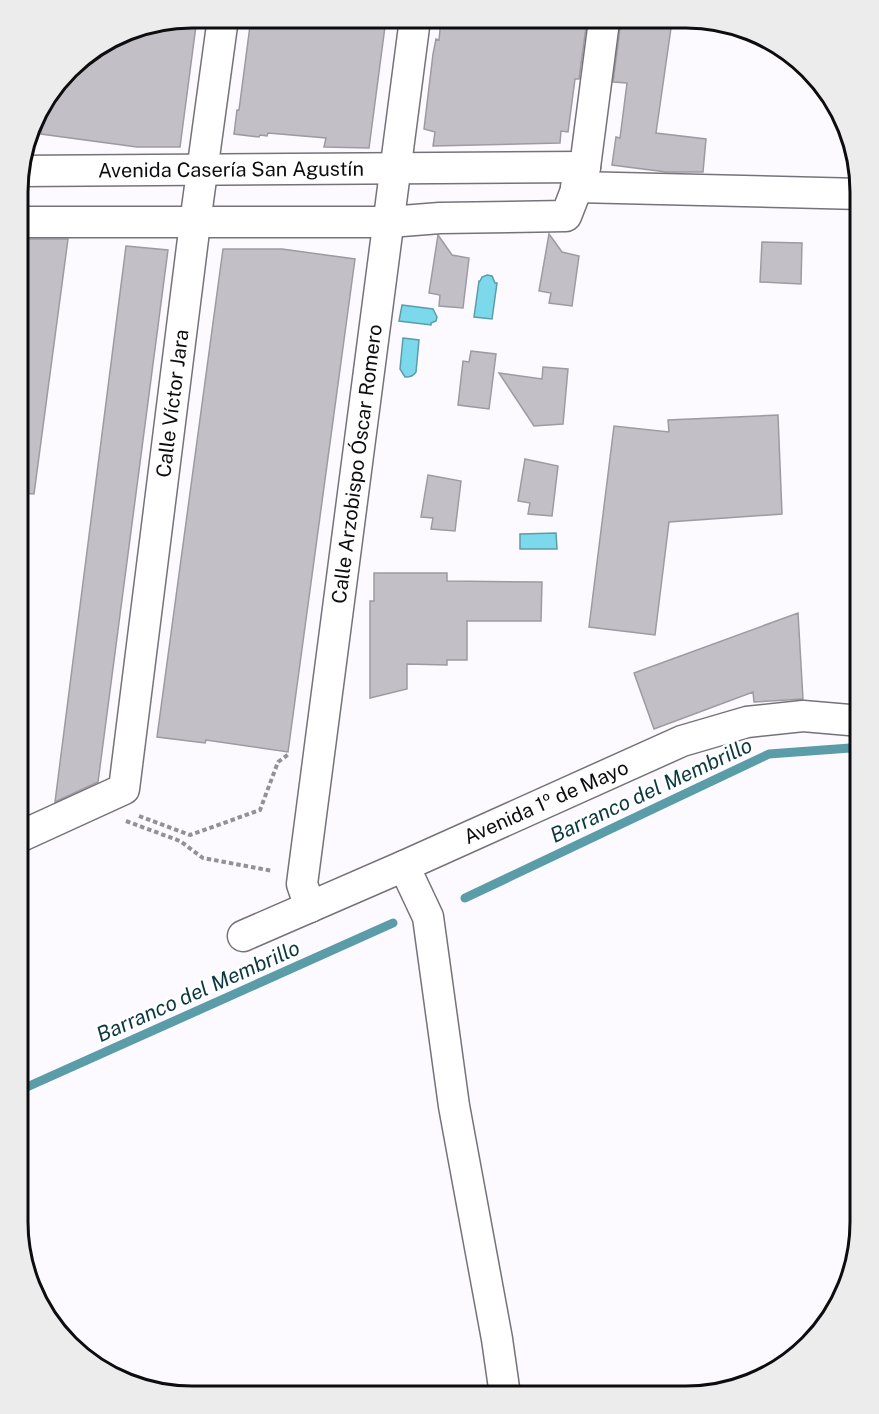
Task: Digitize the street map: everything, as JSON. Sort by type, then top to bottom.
[{"type":"street","name":"Calle Víctor Jara","points":[[119,802],[222,29]]},
{"type":"street","name":"Calle Arzobispo Óscar Romero","points":[[310,907],[302,884],[414,29]]},
{"type":"street","points":[[29,222],[389,222],[566,216],[580,177],[603,29]]},
{"type":"street","name":"Avenida Casería San Agustín","points":[[30,171],[442,168],[850,193]]},
{"type":"street","points":[[440,219],[442,168]]},
{"type":"street","name":"Avenida 1º de Mayo","points":[[243,936],[682,741],[747,722],[804,716],[850,720]]},
{"type":"street","points":[[29,834],[119,802]]},
{"type":"street","points":[[404,866],[428,917],[454,1106],[504,1386]]},
{"type":"path","points":[[277,872],[203,858],[180,841],[119,802],[115,807],[190,835],[260,810],[278,762],[306,742],[321,737]]},
{"type":"water","points":[[487,275],[492,276],[497,283],[492,319],[474,317],[479,281]]},
{"type":"water","points":[[402,305],[433,309],[437,317],[436,321],[431,325],[399,321]]},
{"type":"water","points":[[403,338],[419,340],[416,372],[409,377],[405,377],[400,369]]},
{"type":"water","points":[[556,533],[557,549],[520,549],[520,534]]},
{"type":"building","points":[[196,29],[180,147],[137,147],[41,134],[45,120],[62,93],[93,62],[120,45],[140,37],[171,30]]},
{"type":"building","points":[[250,29],[385,29],[369,148],[324,147],[326,138],[268,133],[267,136],[260,135],[259,137],[234,134],[237,110],[239,110]]},
{"type":"building","points":[[440,29],[586,29],[579,79],[575,79],[568,132],[561,131],[560,143],[433,146],[435,132],[424,129],[433,54],[436,39],[439,40]]},
{"type":"building","points":[[620,29],[671,29],[656,133],[706,139],[703,172],[666,172],[612,165],[616,137],[620,138],[627,83],[613,82]]},
{"type":"building","points":[[549,234],[562,252],[579,256],[572,306],[549,303],[551,293],[539,291]]},
{"type":"building","points":[[438,235],[452,255],[469,258],[463,308],[439,306],[440,295],[429,293]]},
{"type":"building","points":[[29,239],[68,239],[34,494],[29,494]]},
{"type":"building","points":[[762,242],[802,243],[801,284],[760,282]]},
{"type":"building","points":[[126,246],[168,250],[98,782],[55,802]]},
{"type":"building","points":[[223,249],[282,249],[355,259],[288,752],[206,740],[205,743],[157,737]]},
{"type":"building","points":[[471,351],[496,354],[489,409],[458,405],[463,361],[469,362]]},
{"type":"building","points":[[543,367],[568,369],[563,424],[534,426],[499,373],[542,379]]},
{"type":"building","points":[[778,415],[782,514],[669,522],[655,635],[589,627],[614,426],[669,432],[668,420]]},
{"type":"building","points":[[525,459],[558,466],[552,516],[528,514],[530,503],[518,501]]},
{"type":"building","points":[[428,475],[461,481],[455,531],[431,529],[433,518],[421,517]]},
{"type":"building","points":[[374,573],[447,573],[447,581],[542,582],[541,621],[467,621],[467,660],[447,660],[447,665],[407,664],[407,689],[370,698],[370,601],[374,601]]},
{"type":"building","points":[[798,613],[803,699],[754,702],[753,692],[654,729],[634,673]]},
{"type":"waterway","name":"Barranco del Membrillo","points":[[465,898],[769,754],[850,748]]},
{"type":"waterway","name":"Barranco del Membrillo","points":[[29,1086],[393,923]]}]
